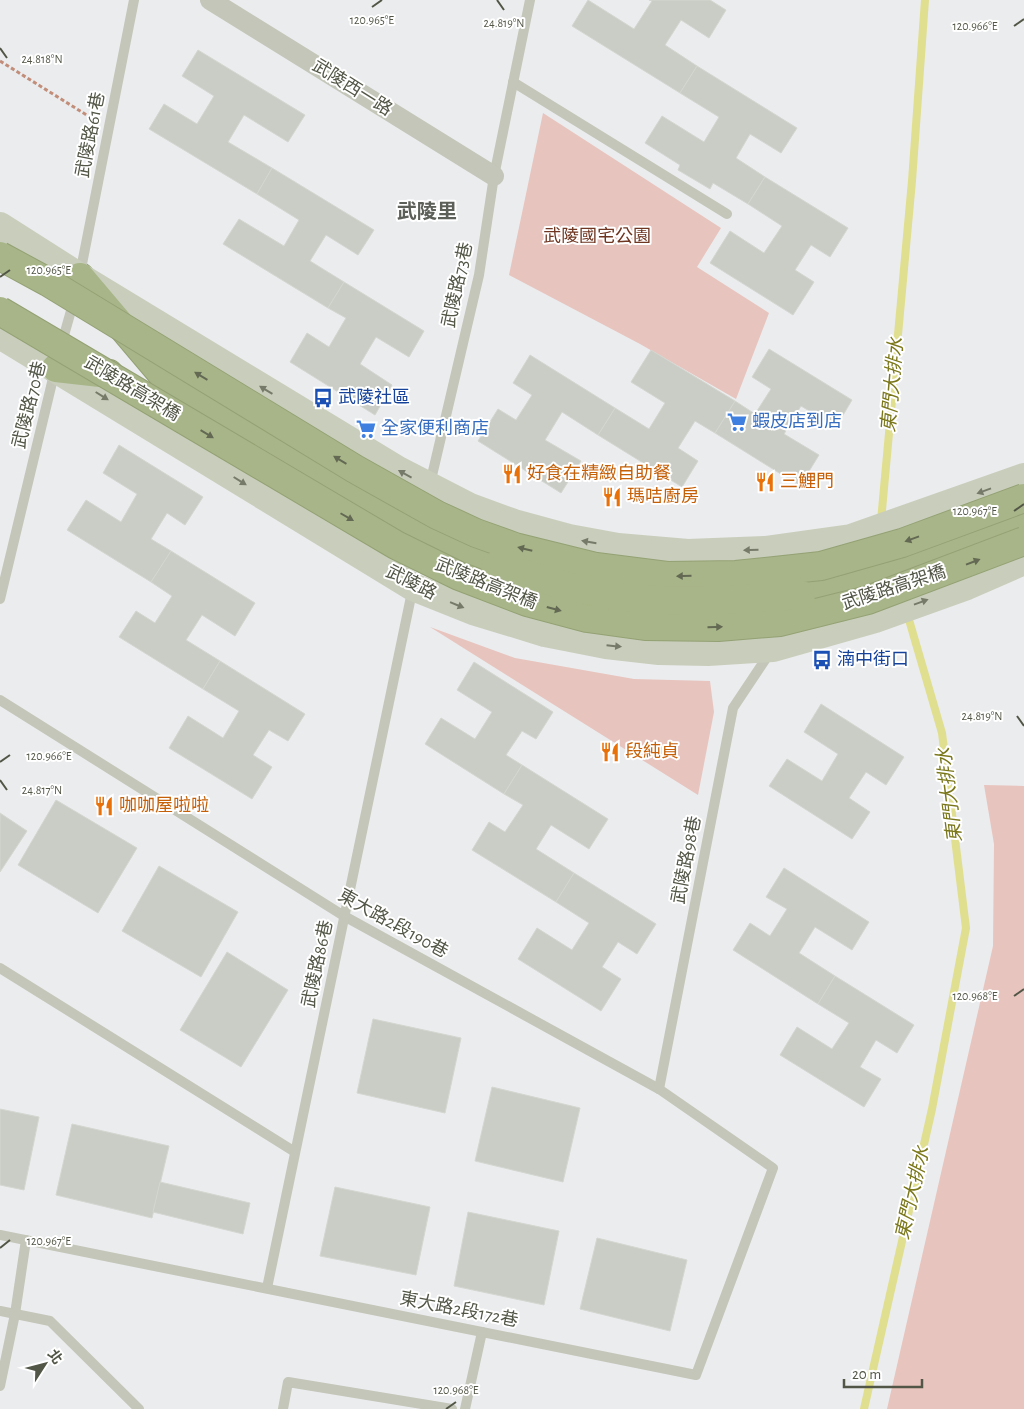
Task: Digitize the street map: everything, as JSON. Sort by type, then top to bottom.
[{"type":"highway","points":[[0,256],[48,282],[355,469],[437,515],[476,533],[515,547],[596,567],[667,576],[736,575],[821,566],[902,543],[1024,498]]},
{"type":"highway","points":[[80,277],[168,381],[337,485],[416,531],[456,551],[495,566],[559,584],[621,596],[684,601],[740,600],[801,595],[851,584],[1024,520]]},
{"type":"highway","name":"武陵路高架橋","points":[[0,311],[396,545],[467,580],[527,602],[586,618],[645,626],[718,627],[780,622],[868,600],[1024,541]]},
{"type":"highway","points":[[56,368],[168,381]]},
{"type":"street","name":"武陵西一路","points":[[210,0],[494,176]]},
{"type":"street","points":[[0,226],[80,277],[429,488],[470,507],[514,523],[569,538],[618,547],[688,553],[765,550],[851,538],[1024,477]]},
{"type":"street","name":"武陵路","points":[[0,335],[412,587],[473,611],[545,634],[606,645],[659,651],[708,652],[773,648],[875,618],[967,586],[1024,562]]},
{"type":"street","points":[[773,648],[863,581],[958,547],[1024,520]]},
{"type":"street","points":[[783,547],[794,632]]},
{"type":"lane","name":"武陵路61巷","points":[[80,277],[134,0]]},
{"type":"lane","name":"武陵路73巷","points":[[429,488],[479,274],[494,176],[530,0]]},
{"type":"lane","points":[[513,82],[727,214]]},
{"type":"lane","name":"武陵路70巷","points":[[0,599],[80,277]]},
{"type":"lane","name":"武陵路86巷","points":[[267,1288],[412,587]]},
{"type":"lane","name":"武陵路98巷","points":[[659,1089],[733,708],[773,648]]},
{"type":"lane","name":"東大路2段190巷","points":[[0,700],[344,916],[659,1089],[774,1168]]},
{"type":"lane","points":[[0,968],[295,1152]]},
{"type":"lane","name":"東大路2段172巷","points":[[0,1235],[696,1375],[774,1168]]},
{"type":"lane","points":[[0,1386],[15,1314],[26,1240]]},
{"type":"lane","points":[[0,1311],[50,1321],[139,1409]]},
{"type":"lane","points":[[465,1409],[482,1332]]},
{"type":"lane","points":[[284,1409],[288,1382],[452,1409]]},
{"type":"path","points":[[0,61],[108,129]]},
{"type":"green space","name":"武陵國宅公園","points":[[543,113],[721,228],[697,267],[769,313],[736,399],[640,344],[509,275]]},
{"type":"green space","points":[[430,627],[515,658],[634,679],[710,681],[714,712],[698,795]]},
{"type":"green space","points":[[984,785],[1024,786],[1024,1409],[887,1409],[993,946],[994,844]]},
{"type":"building","points":[[588,0],[634,29],[652,1],[649,0],[710,0],[726,10],[709,38],[681,20],[665,45],[697,66],[680,93],[572,26]]},
{"type":"building","points":[[198,50],[305,115],[288,142],[244,115],[228,142],[272,168],[257,194],[149,129],[164,104],[197,124],[214,96],[182,76]]},
{"type":"building","points":[[697,66],[797,128],[781,153],[750,134],[736,158],[765,177],[748,204],[713,183],[710,189],[678,170],[680,165],[645,143],[662,116],[704,142],[719,117],[680,93]]},
{"type":"building","points":[[272,168],[374,230],[358,255],[326,235],[310,261],[344,282],[328,308],[223,244],[239,219],[284,246],[299,220],[257,194]]},
{"type":"building","points":[[765,177],[848,228],[830,257],[811,245],[795,270],[814,282],[793,315],[710,263],[730,231],[764,253],[782,226],[748,204]]},
{"type":"building","points":[[344,282],[424,331],[409,357],[376,337],[360,364],[392,385],[375,415],[290,362],[307,333],[329,347],[346,318],[328,308]]},
{"type":"building","points":[[769,349],[852,400],[836,427],[801,406],[784,434],[819,455],[800,486],[715,433],[735,401],[755,414],[771,389],[752,377]]},
{"type":"building","points":[[651,350],[735,401],[715,433],[695,421],[678,448],[698,461],[682,487],[598,435],[615,408],[649,429],[665,403],[631,382]]},
{"type":"building","points":[[530,355],[615,408],[598,435],[562,412],[545,440],[581,461],[561,493],[478,441],[498,409],[516,420],[532,395],[513,383]]},
{"type":"building","points":[[119,445],[203,497],[185,525],[167,513],[151,539],[171,551],[151,582],[67,530],[86,500],[121,522],[137,494],[103,473]]},
{"type":"building","points":[[171,551],[255,603],[235,636],[202,615],[186,640],[220,661],[203,689],[119,637],[136,611],[155,623],[172,596],[151,582]]},
{"type":"building","points":[[220,661],[305,714],[288,741],[269,730],[253,755],[272,767],[252,799],[169,748],[188,716],[223,738],[239,711],[203,689]]},
{"type":"building","points":[[474,662],[553,712],[536,739],[522,731],[506,755],[522,765],[504,794],[425,744],[441,718],[475,739],[492,712],[457,690]]},
{"type":"building","points":[[821,704],[904,757],[886,785],[866,772],[849,798],[870,812],[852,839],[769,786],[787,759],[822,781],[838,754],[804,732]]},
{"type":"building","points":[[522,765],[608,819],[589,849],[551,825],[536,849],[574,873],[556,902],[472,850],[489,822],[505,832],[523,805],[504,794]]},
{"type":"building","points":[[56,800],[137,848],[98,913],[18,865]]},
{"type":"building","points":[[0,813],[27,831],[0,872]]},
{"type":"building","points":[[159,866],[238,912],[201,977],[122,931]]},
{"type":"building","points":[[784,868],[869,922],[852,950],[815,927],[799,953],[835,976],[818,1004],[733,950],[750,923],[770,936],[787,909],[766,897]]},
{"type":"building","points":[[574,873],[656,924],[637,954],[618,942],[602,967],[621,979],[601,1011],[518,959],[537,928],[572,950],[589,923],[556,902]]},
{"type":"building","points":[[227,952],[288,990],[241,1067],[180,1030]]},
{"type":"building","points":[[835,976],[914,1025],[897,1053],[876,1040],[860,1067],[881,1079],[864,1107],[780,1055],[797,1027],[832,1049],[849,1023],[818,1004]]},
{"type":"building","points":[[373,1019],[461,1038],[445,1113],[357,1093]]},
{"type":"building","points":[[492,1087],[580,1108],[563,1182],[475,1161]]},
{"type":"building","points":[[0,1109],[39,1117],[24,1190],[0,1185]]},
{"type":"building","points":[[72,1124],[169,1146],[152,1218],[56,1195]]},
{"type":"building","points":[[160,1182],[250,1203],[243,1234],[153,1212]]},
{"type":"building","points":[[335,1187],[430,1207],[416,1275],[320,1256]]},
{"type":"building","points":[[468,1212],[559,1231],[544,1305],[454,1286]]},
{"type":"building","points":[[597,1238],[687,1260],[670,1331],[580,1309]]},
{"type":"waterway","name":"東門大排水","points":[[881,521],[912,181],[925,0]]},
{"type":"waterway","name":"東門大排水","points":[[864,1409],[932,1109],[966,928],[942,733],[907,613]]},
{"type":"place","name":"武陵社區","points":[[323,398]]},
{"type":"place","name":"蝦皮店到店","points":[[737,422]]},
{"type":"place","name":"全家便利商店","points":[[366,429]]},
{"type":"place","name":"好食在精緻自助餐","points":[[512,474]]},
{"type":"place","name":"三鯉門","points":[[765,482]]},
{"type":"place","name":"瑪咭廚房","points":[[612,497]]},
{"type":"place","name":"湳中街口","points":[[822,660]]},
{"type":"place","name":"段純貞","points":[[610,752]]},
{"type":"place","name":"咖咖屋啦啦","points":[[104,806]]},
{"type":"district","name":"武陵里","points":[[427,212]]}]
